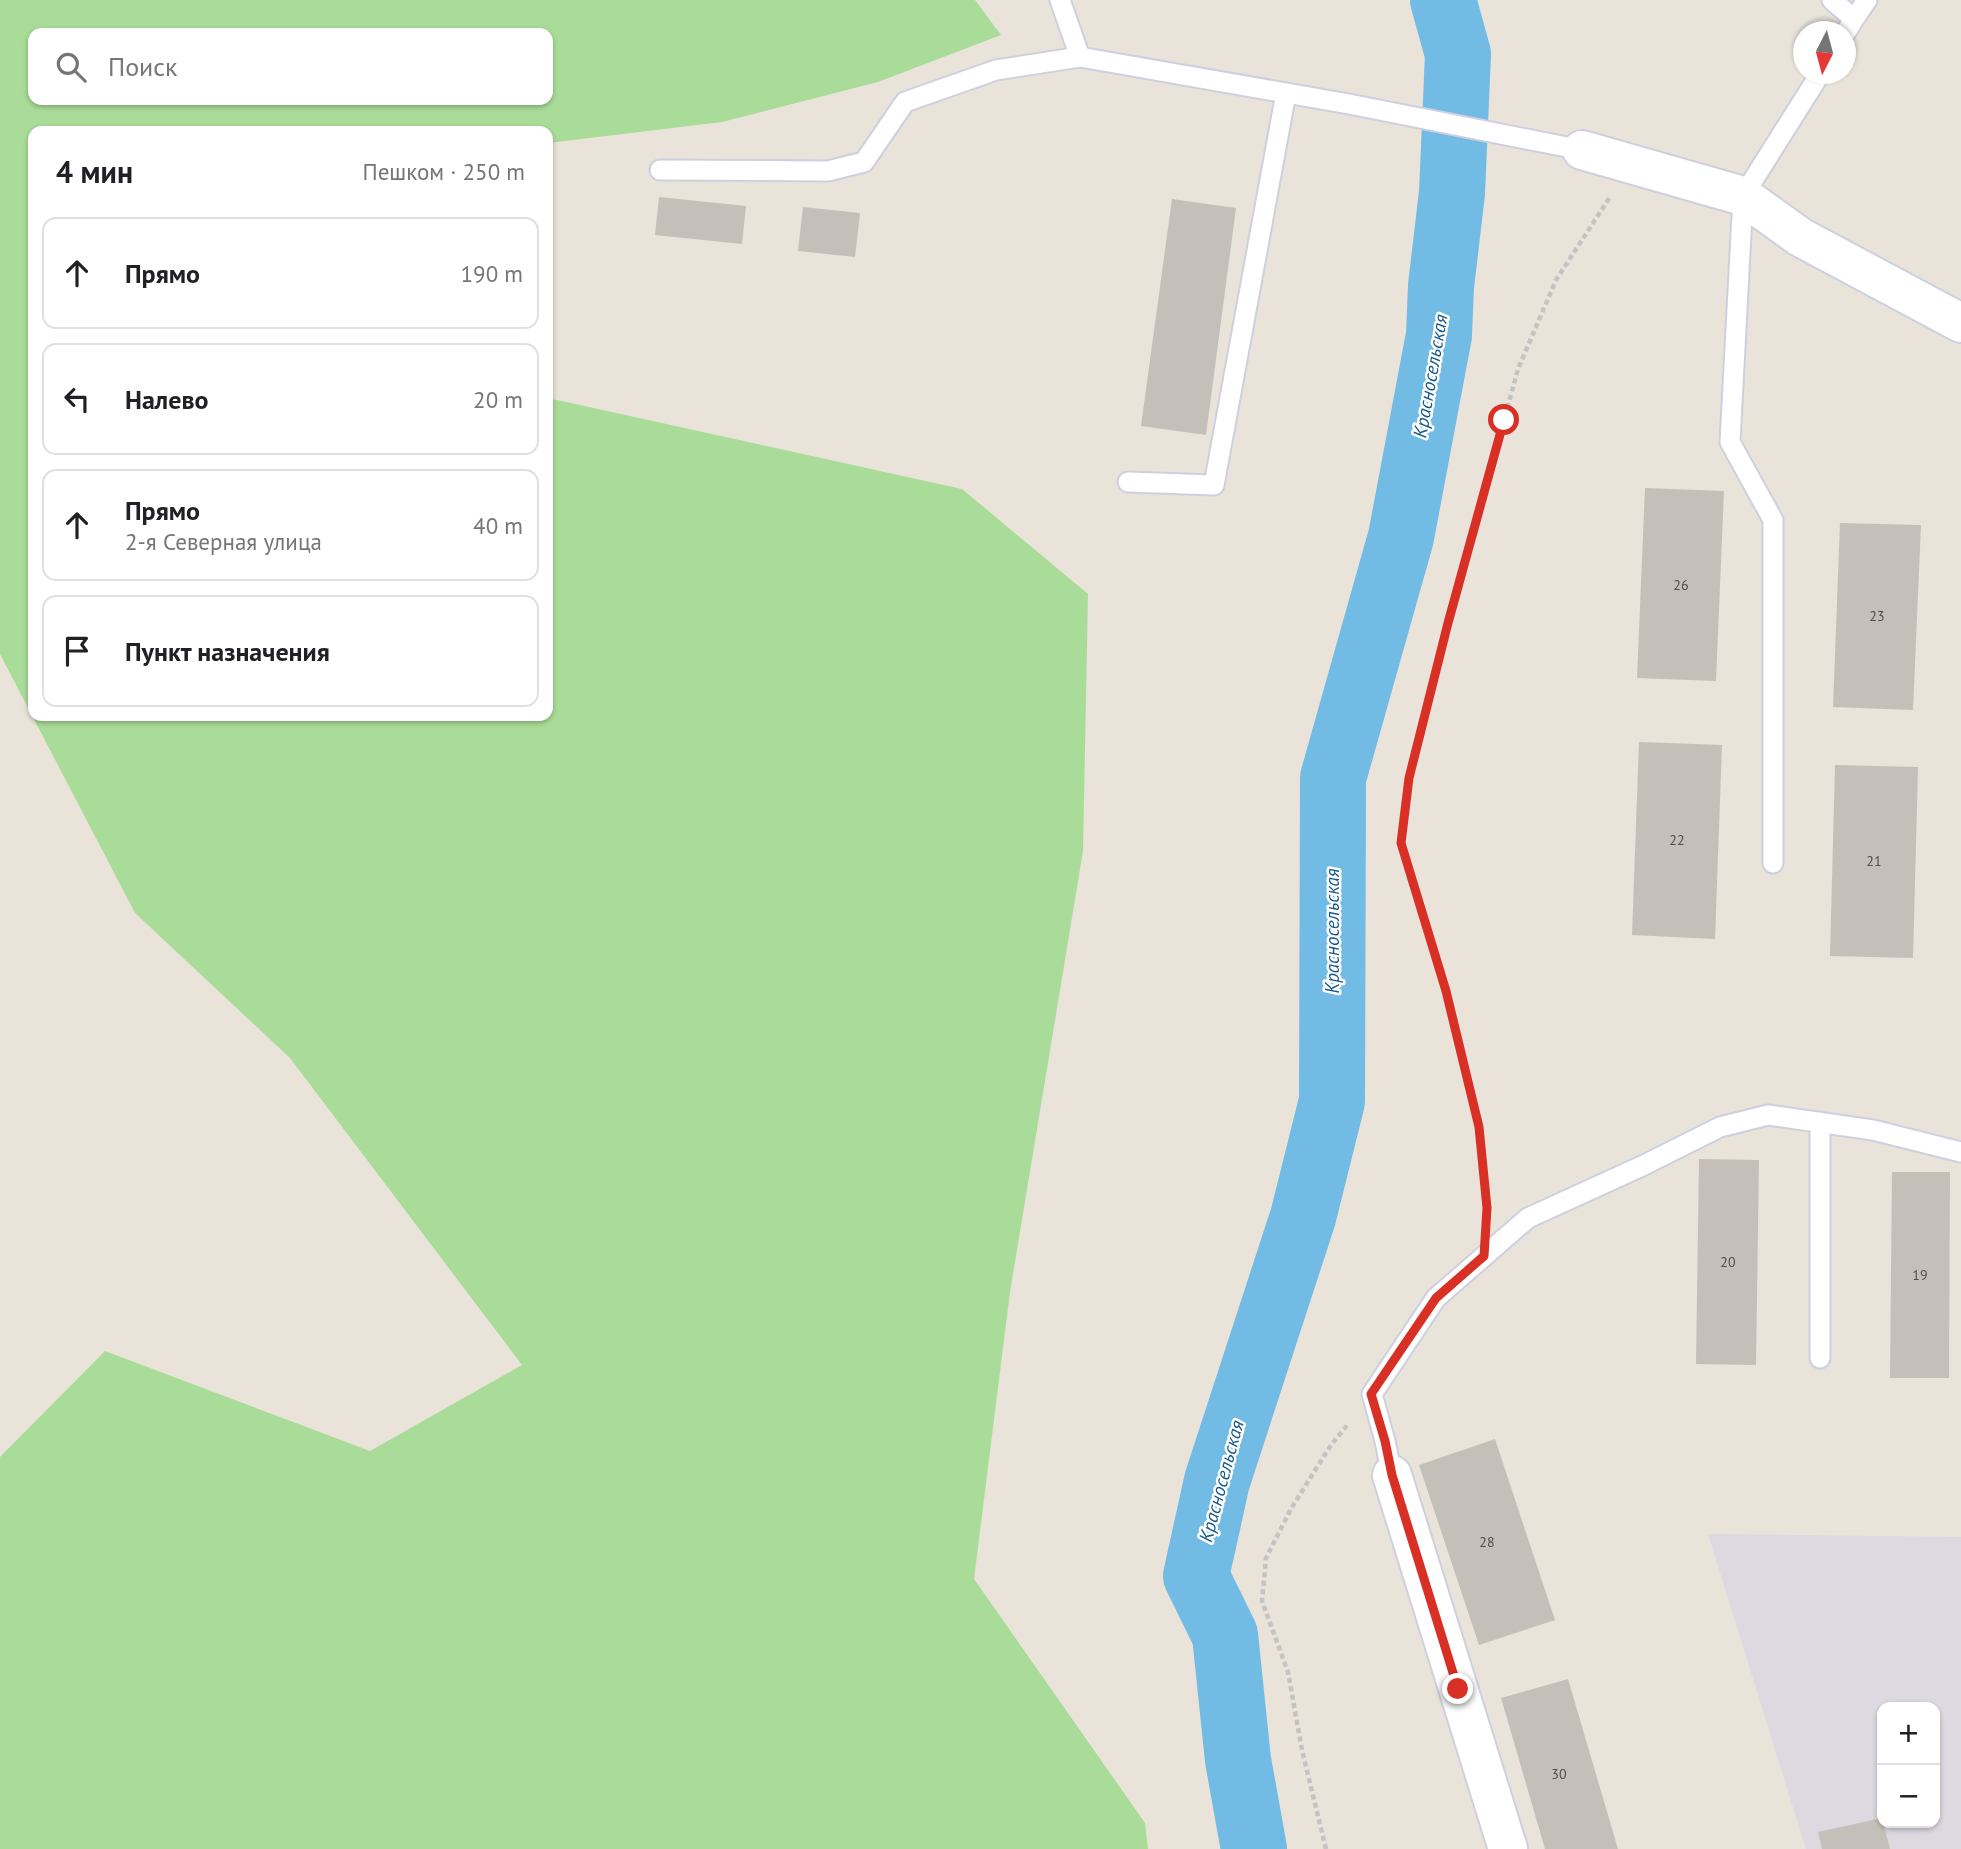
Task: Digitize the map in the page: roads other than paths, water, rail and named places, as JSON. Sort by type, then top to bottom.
[{"type":"street","points":[[1582,150],[1743,196],[1800,237],[1961,323]]},
{"type":"street","points":[[1392,1475],[1508,1849]]},
{"type":"lane","points":[[1060,0],[1080,57]]},
{"type":"lane","points":[[1832,0],[1847,21]]},
{"type":"lane","points":[[1853,21],[1867,0]]},
{"type":"lane","points":[[660,170],[828,171],[864,162],[905,102],[996,70],[1080,57],[1349,104],[1582,150]]},
{"type":"lane","points":[[1773,863],[1773,520],[1730,442],[1743,196],[1814,84]]},
{"type":"lane","points":[[1128,482],[1214,485],[1286,93]]},
{"type":"lane","points":[[1392,1475],[1371,1394],[1436,1298],[1528,1218],[1720,1127],[1768,1115],[1873,1130],[1961,1152]]},
{"type":"lane","points":[[1820,1122],[1820,1359]]},
{"type":"waterway","name":"Красносельская","points":[[1254,1849],[1238,1760],[1225,1635],[1196,1576],[1217,1481],[1303,1217],[1332,1101],[1333,778],[1401,537],[1439,335],[1441,286],[1452,193],[1458,54],[1443,0]]}]
